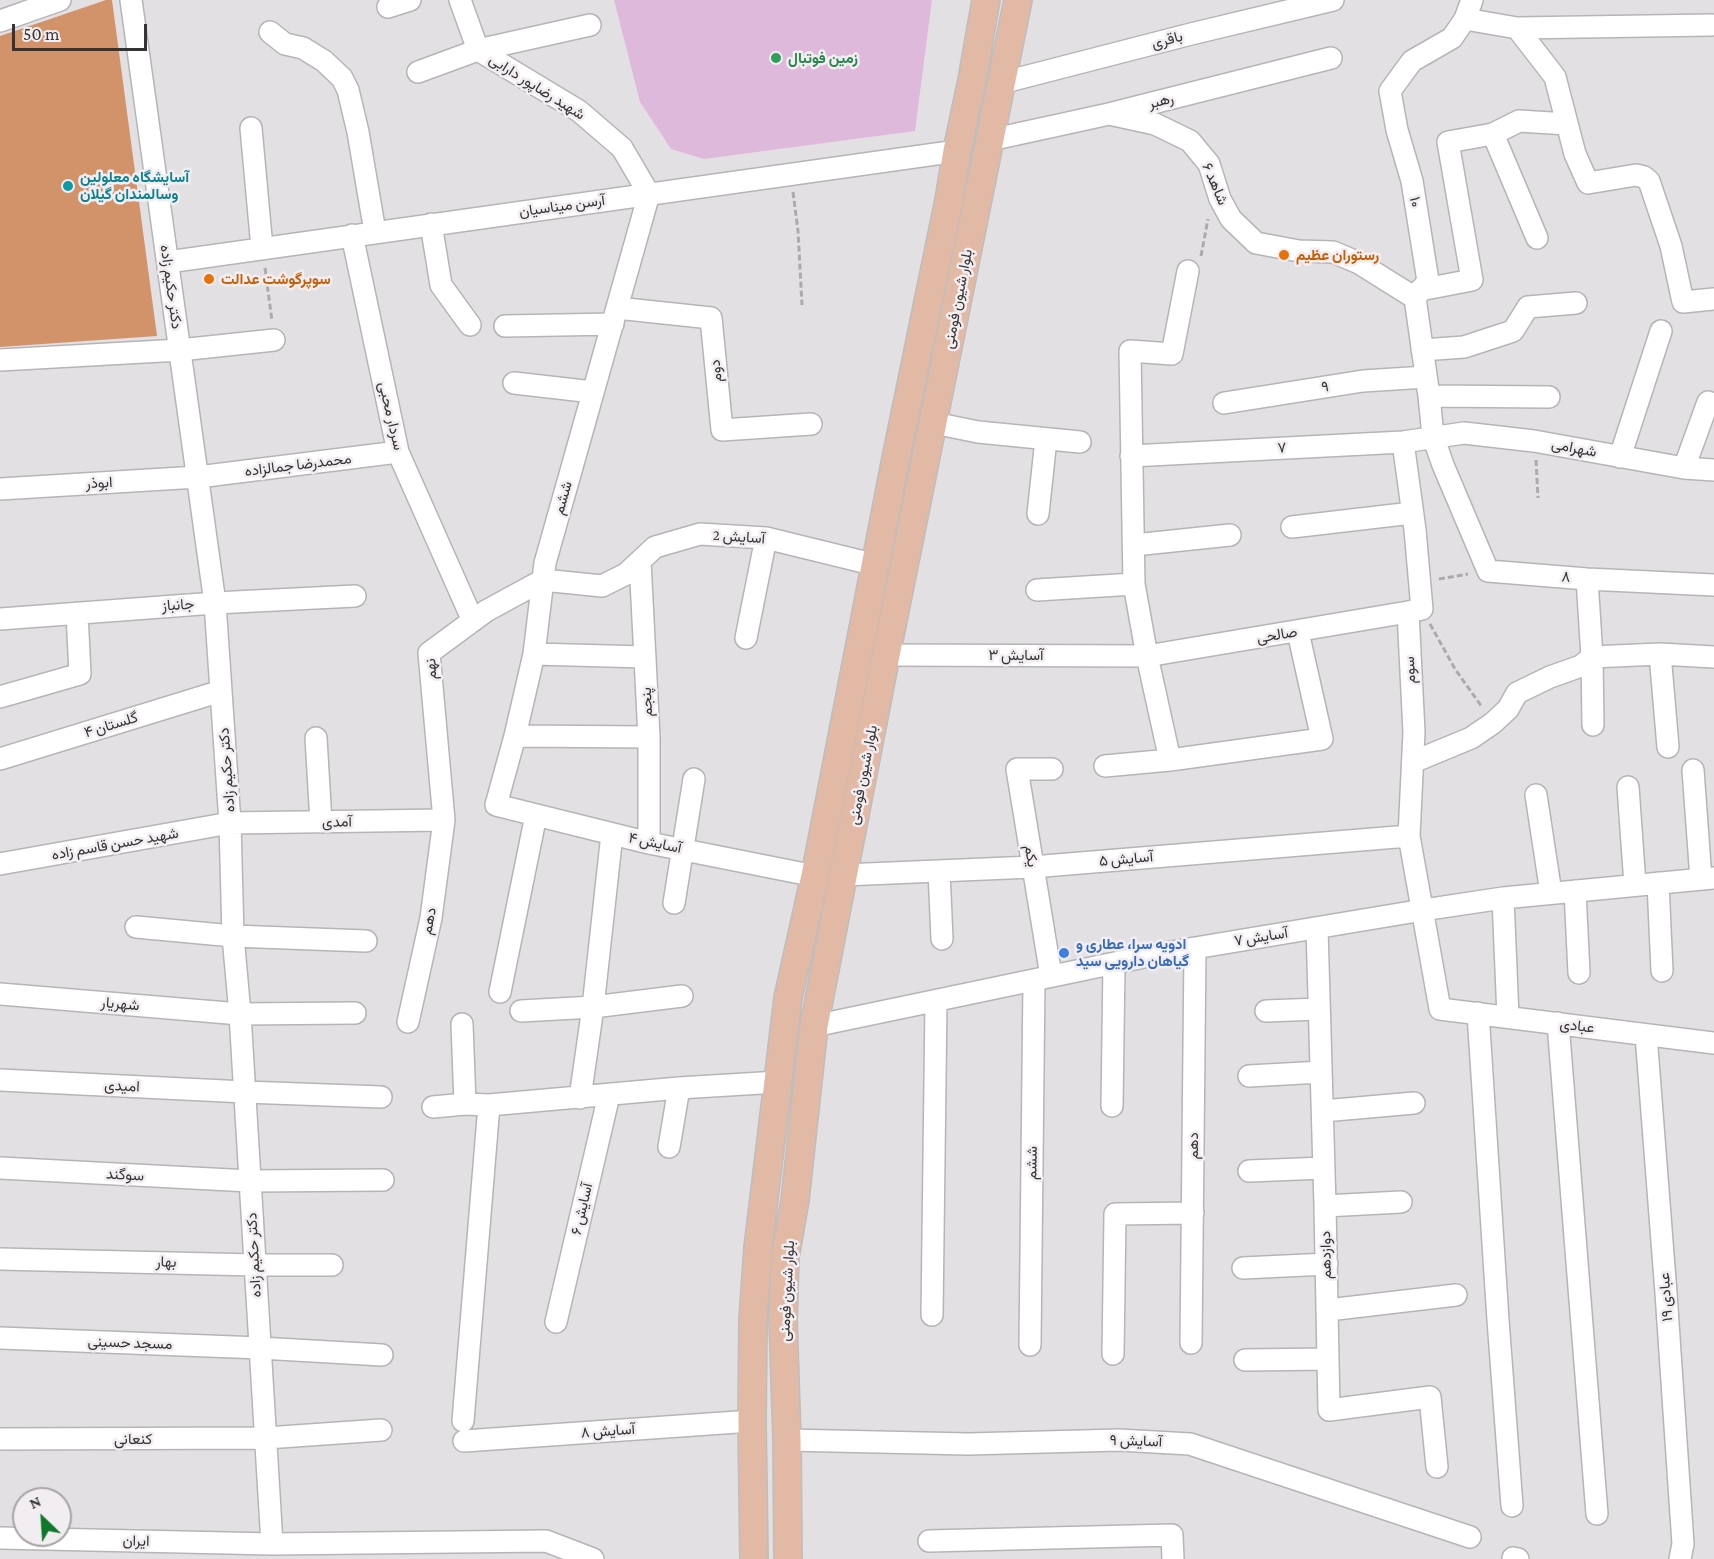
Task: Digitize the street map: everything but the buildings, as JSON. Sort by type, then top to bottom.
[{"type":"main road","name":"بلوار شیون فومنی","points":[[754,1559],[753,1319],[758,1248],[788,998],[815,876],[949,200],[986,0]]},
{"type":"main road","name":"بلوار شیون فومنی","points":[[788,1559],[788,1440],[783,1320],[785,1257],[795,1200],[814,1026],[1018,0]]},
{"type":"main road","points":[[764,1195],[795,1200]]},
{"type":"street","points":[[0,21],[60,0]]},
{"type":"street","name":"دکتر حکیم زاده","points":[[131,0],[215,603],[230,823],[233,936],[240,1014],[272,1544]]},
{"type":"street","points":[[388,7],[410,0]]},
{"type":"street","name":"شهید رضاپور دارابی","points":[[460,0],[478,50],[579,111],[622,148],[650,194]]},
{"type":"street","name":"باقری","points":[[1001,83],[1333,0]]},
{"type":"street","points":[[1469,9],[1517,28],[1712,25]]},
{"type":"street","name":"۱۰","points":[[1469,9],[1452,38],[1412,61],[1390,91],[1397,130],[1412,181],[1428,281],[1418,294],[1422,350],[1433,436],[1488,571]]},
{"type":"street","points":[[418,72],[478,50],[590,25]]},
{"type":"street","points":[[1517,28],[1555,77],[1575,154],[1588,183],[1636,175],[1649,181],[1671,246],[1683,302],[1714,299]]},
{"type":"street","points":[[270,32],[285,44],[303,48],[324,61],[342,78],[348,90],[358,132],[375,232]]},
{"type":"street","name":"رهبر","points":[[990,140],[1109,114],[1331,57]]},
{"type":"street","name":"شاهد ۶","points":[[1109,114],[1155,124],[1191,141],[1209,164],[1220,199],[1231,219],[1256,243],[1299,251],[1333,252],[1418,294]]},
{"type":"street","points":[[1418,294],[1473,280],[1448,142],[1493,134],[1519,121],[1568,124]]},
{"type":"street","points":[[251,128],[262,248]]},
{"type":"street","points":[[1493,134],[1537,238]]},
{"type":"street","name":"آرسن میناسیان","points":[[168,262],[957,151]]},
{"type":"street","name":"ششم","points":[[496,805],[534,654],[545,563],[650,194]]},
{"type":"street","points":[[431,224],[441,285],[470,325]]},
{"type":"street","name":"سردار محبی","points":[[352,235],[398,452],[473,621]]},
{"type":"street","points":[[1170,760],[1134,584],[1130,351],[1172,354],[1188,271]]},
{"type":"street","points":[[1422,350],[1464,347],[1513,331],[1528,307],[1576,303]]},
{"type":"street","points":[[505,326],[615,316]]},
{"type":"street","name":"دوم","points":[[615,316],[711,318],[722,430],[811,424]]},
{"type":"street","points":[[1620,457],[1661,331]]},
{"type":"street","points":[[0,360],[180,350],[274,340]]},
{"type":"street","name":"۹","points":[[1224,403],[1363,381],[1549,397]]},
{"type":"street","points":[[514,383],[593,392]]},
{"type":"street","points":[[1684,468],[1708,402]]},
{"type":"street","points":[[934,423],[978,432],[1080,442]]},
{"type":"street","name":"شهرامی","points":[[1433,436],[1464,433],[1534,441],[1684,468],[1714,470]]},
{"type":"street","name":"۷","points":[[1131,456],[1402,441],[1433,436]]},
{"type":"street","points":[[1038,514],[1046,439]]},
{"type":"street","name":"سوم","points":[[1402,441],[1419,583],[1415,611],[1414,732],[1409,836],[1440,1009]]},
{"type":"street","name":"محمدرضا جمالزاده","points":[[198,477],[398,452]]},
{"type":"street","name":"ابوذر","points":[[0,489],[198,477]]},
{"type":"street","points":[[1292,527],[1412,513]]},
{"type":"street","name":"آسایش 2","points":[[543,580],[602,586],[626,574],[655,547],[700,534],[766,537],[876,565]]},
{"type":"street","points":[[1134,545],[1230,535]]},
{"type":"street","points":[[747,638],[766,537]]},
{"type":"street","name":"پنجم","points":[[640,561],[649,737],[650,843]]},
{"type":"street","name":"۸","points":[[1488,571],[1587,579],[1714,585]]},
{"type":"street","points":[[1587,579],[1593,725]]},
{"type":"street","name":"نهم","points":[[444,820],[429,653],[486,611],[543,580]]},
{"type":"street","points":[[1037,590],[1134,584]]},
{"type":"street","name":"جانباز","points":[[0,619],[215,603],[355,596]]},
{"type":"street","name":"صالحی","points":[[1147,656],[1415,611]]},
{"type":"street","points":[[0,697],[80,674],[77,613]]},
{"type":"street","points":[[1105,766],[1170,760],[1322,739],[1298,632]]},
{"type":"street","points":[[534,654],[645,657]]},
{"type":"street","points":[[1660,654],[1668,747]]},
{"type":"street","points":[[1413,762],[1471,738],[1508,709],[1517,693],[1550,677],[1581,666],[1592,657],[1660,654],[1714,657]]},
{"type":"street","name":"آسایش ۳","points":[[886,655],[1147,656]]},
{"type":"street","name":"گلستان ۴","points":[[0,759],[221,691]]},
{"type":"street","points":[[515,736],[649,737]]},
{"type":"street","points":[[315,738],[321,822]]},
{"type":"street","name":"یکم","points":[[1042,978],[1032,867],[1017,769],[1052,769]]},
{"type":"street","points":[[1693,770],[1708,878]]},
{"type":"street","points":[[674,903],[694,779]]},
{"type":"street","points":[[1628,787],[1635,885]]},
{"type":"street","points":[[1536,795],[1551,893]]},
{"type":"street","name":"آسایش ۴","points":[[496,805],[650,843],[815,876]]},
{"type":"street","points":[[500,992],[536,815]]},
{"type":"street","name":"آمدی","points":[[230,823],[444,820]]},
{"type":"street","name":"دهم","points":[[408,1022],[430,918],[444,820]]},
{"type":"street","name":"شهید حسن قاسم زاده","points":[[0,864],[230,823]]},
{"type":"street","points":[[580,1098],[593,1007],[612,834]]},
{"type":"street","name":"آسایش ۵","points":[[844,875],[1032,867],[1409,836]]},
{"type":"street","points":[[939,871],[942,939]]},
{"type":"street","name":"آسایش ۷","points":[[814,1026],[1114,963],[1423,910],[1503,898],[1708,878]]},
{"type":"street","points":[[1658,883],[1662,972]]},
{"type":"street","points":[[1575,891],[1579,972]]},
{"type":"street","points":[[1503,898],[1508,1017]]},
{"type":"street","points":[[136,927],[233,936],[366,941]]},
{"type":"street","name":"دوازدهم","points":[[1317,928],[1329,1410],[1430,1397],[1437,1467]]},
{"type":"street","name":"دهم","points":[[1191,1343],[1195,948]]},
{"type":"street","points":[[1112,1106],[1114,963]]},
{"type":"street","name":"ششم","points":[[1030,1345],[1042,978]]},
{"type":"street","name":"شهریار","points":[[0,994],[240,1014],[355,1013]]},
{"type":"street","points":[[521,1011],[593,1007],[682,996]]},
{"type":"street","points":[[932,1316],[936,1001]]},
{"type":"street","points":[[1266,1011],[1319,1009]]},
{"type":"street","name":"عبادی","points":[[1440,1009],[1714,1044]]},
{"type":"street","points":[[1478,1013],[1512,1506]]},
{"type":"street","points":[[1558,1023],[1597,1514]]},
{"type":"street","points":[[462,1024],[465,1104]]},
{"type":"street","name":"عبادی ۱۹","points":[[1646,1035],[1683,1544],[1680,1559]]},
{"type":"street","points":[[1249,1076],[1321,1072]]},
{"type":"street","name":"امیدی","points":[[0,1080],[381,1097]]},
{"type":"street","points":[[434,1107],[465,1104],[489,1105],[679,1088],[778,1082]]},
{"type":"street","points":[[669,1147],[679,1088]]},
{"type":"street","name":"آسایش ۶","points":[[556,1323],[609,1095]]},
{"type":"street","points":[[1323,1111],[1414,1103]]},
{"type":"street","name":"آسایش ۸","points":[[489,1105],[464,1431],[752,1421]]},
{"type":"street","name":"سوگند","points":[[0,1168],[250,1181],[383,1180]]},
{"type":"street","points":[[1249,1171],[1324,1168]]},
{"type":"street","points":[[1325,1206],[1401,1202]]},
{"type":"street","points":[[1113,1354],[1115,1214],[1193,1213]]},
{"type":"street","name":"بهار","points":[[0,1258],[332,1265]]},
{"type":"street","points":[[1243,1268],[1327,1264]]},
{"type":"street","points":[[1328,1310],[1455,1295]]},
{"type":"street","name":"مسجد حسینی","points":[[0,1338],[382,1355]]},
{"type":"street","points":[[1245,1359],[1328,1359]]},
{"type":"street","name":"کنعانی","points":[[0,1439],[266,1438],[381,1430]]},
{"type":"street","name":"آسایش ۹","points":[[788,1440],[968,1444],[1119,1440],[1190,1444],[1470,1538]]},
{"type":"street","points":[[929,1540],[1172,1534],[1173,1559]]},
{"type":"street","name":"ایران","points":[[0,1538],[272,1544],[546,1541],[593,1559]]},
{"type":"path","points":[[791,175],[798,231],[802,305]]},
{"type":"path","points":[[1188,271],[1197,272],[1209,217]]},
{"type":"path","points":[[262,248],[274,340]]},
{"type":"path","points":[[1534,441],[1538,498]]},
{"type":"path","points":[[1419,583],[1488,571]]},
{"type":"path","points":[[1415,611],[1493,723]]},
{"type":"shaded area","name":"زمین فوتبال","points":[[614,0],[932,0],[915,131],[704,159],[671,149],[640,102]]},
{"type":"place","name":"زمین فوتبال","points":[[776,58]]},
{"type":"place","name":"آسایشگاه معلولین وسالمندان گیلان","points":[[68,186]]},
{"type":"place","name":"رستوران عظیم","points":[[1284,255]]},
{"type":"place","name":"سوپرگوشت عدالت","points":[[209,279]]},
{"type":"place","name":"ادویه سرا، عطاری و گیاهان دارویی سید","points":[[1064,953]]}]
